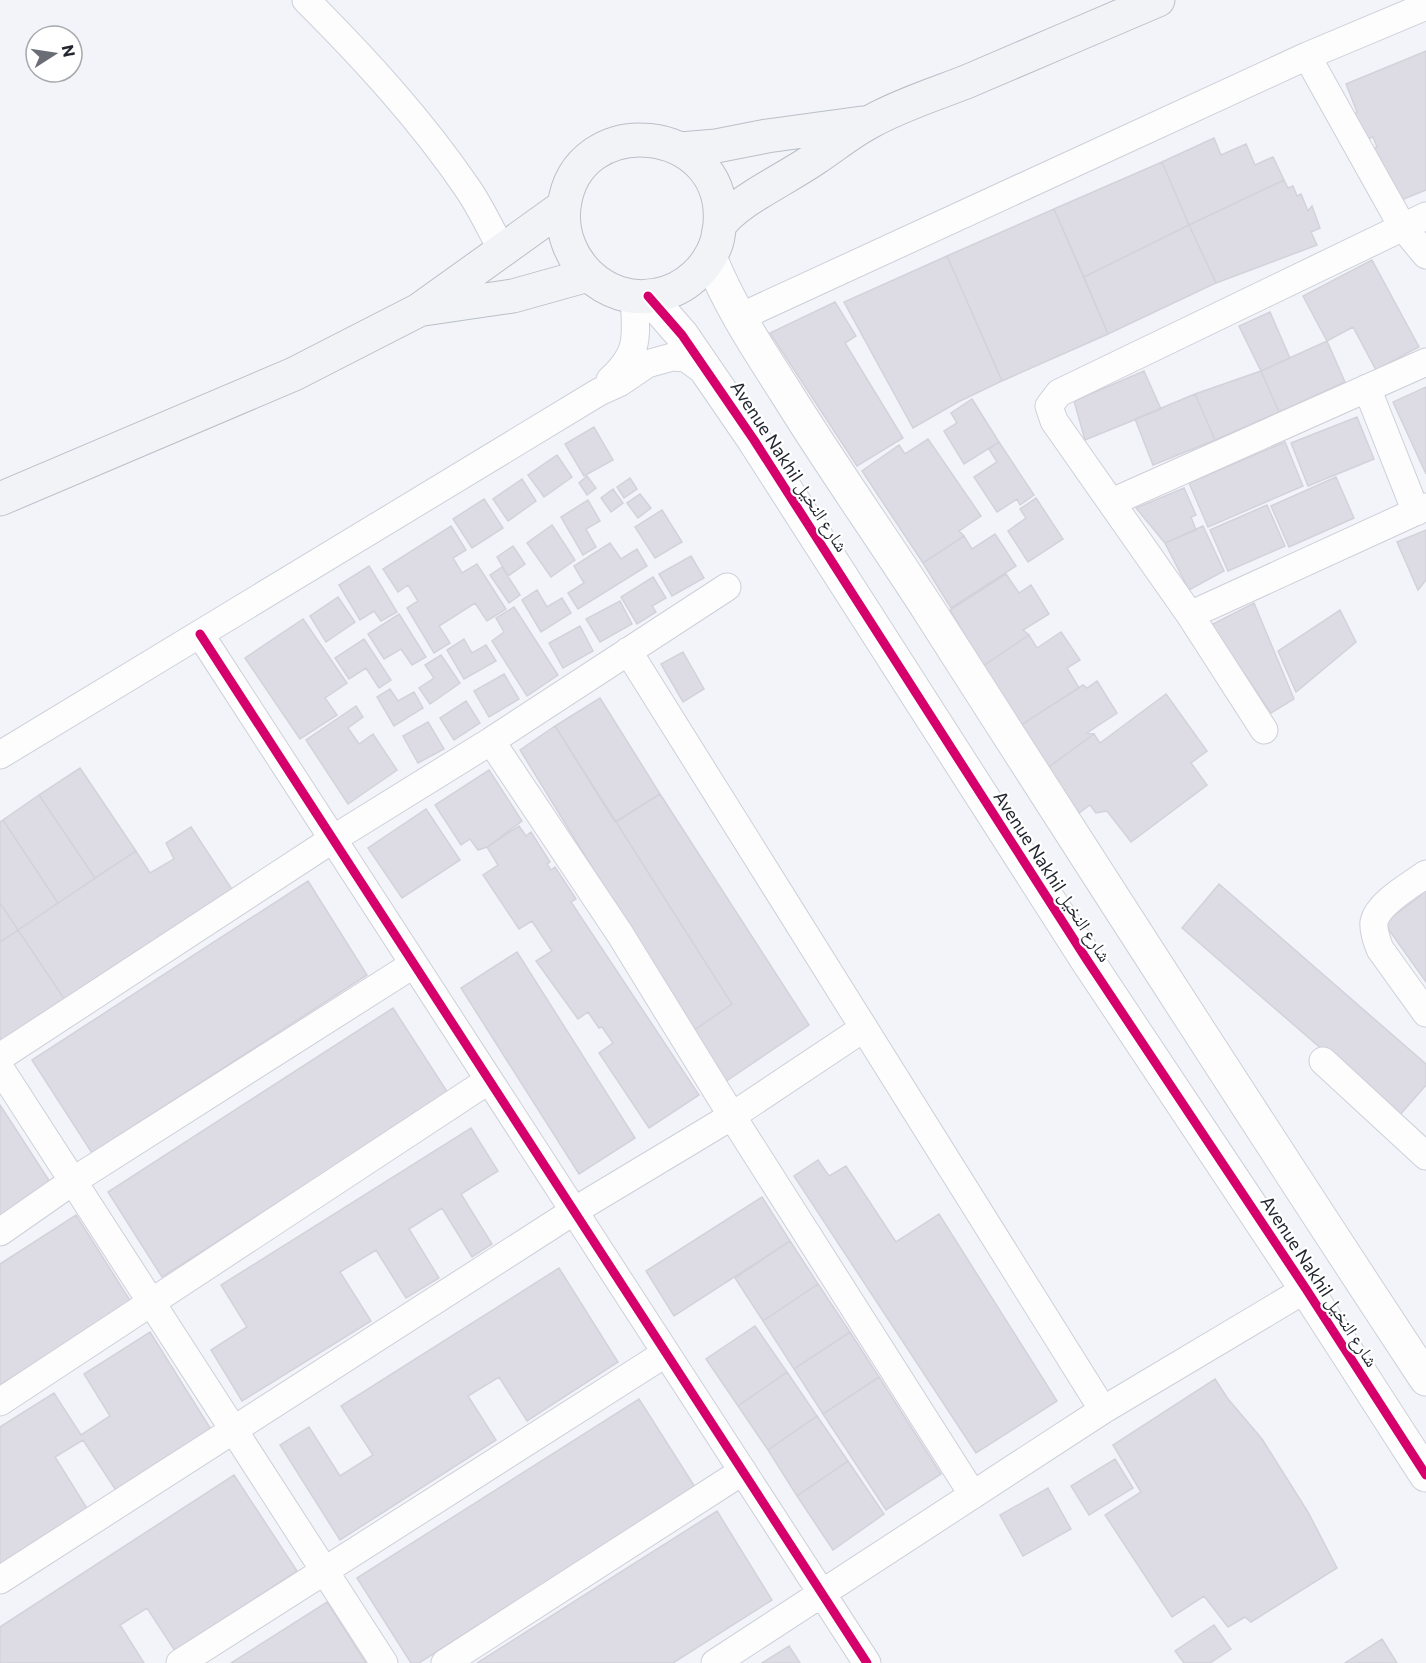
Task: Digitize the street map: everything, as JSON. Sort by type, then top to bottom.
[{"type":"main road","points":[[720,224],[743,203],[814,160],[870,122],[1158,0]]},
{"type":"main road","points":[[680,148],[716,146],[786,133],[870,122]]},
{"type":"main road","points":[[638,139],[659,141],[680,148],[701,165],[711,180],[720,206],[717,241],[710,257],[699,273],[684,284],[667,292],[641,296],[609,289],[588,275],[574,258],[566,238],[564,206],[570,185],[582,167],[607,147],[617,143],[638,139]]},
{"type":"main road","points":[[0,499],[294,374],[419,310],[564,206]]},
{"type":"main road","points":[[419,310],[513,296],[588,275]]},
{"type":"street","points":[[306,0],[381,77],[422,127],[469,190],[502,250]]},
{"type":"street","points":[[738,318],[1307,57],[1426,6]]},
{"type":"street","points":[[1307,57],[1414,221],[1426,255]]},
{"type":"street","points":[[1264,730],[1190,615],[1054,421],[1049,406],[1059,393],[1414,221]]},
{"type":"street","name":"Avenue Nakhil شارع النخيل","points":[[710,257],[738,318],[909,579],[1253,1116],[1426,1379]]},
{"type":"street","points":[[598,392],[622,369],[631,356],[641,296]]},
{"type":"street","name":"Avenue Nakhil شارع النخيل","points":[[641,296],[682,335],[711,376],[829,555],[1087,960],[1306,1289],[1426,1475]]},
{"type":"street","points":[[0,755],[647,364],[672,357],[686,358],[711,376]]},
{"type":"street","points":[[1112,502],[1426,362]]},
{"type":"street","points":[[1190,615],[1421,510],[1367,388]]},
{"type":"street","points":[[0,1058],[333,839],[491,741],[727,587]]},
{"type":"street","points":[[200,634],[867,1663]]},
{"type":"street","points":[[628,651],[1103,1410]]},
{"type":"street","points":[[491,741],[620,934],[732,1116],[974,1495]]},
{"type":"street","points":[[1426,874],[1388,902],[1379,911],[1374,922],[1380,949],[1426,1014]]},
{"type":"street","points":[[0,1232],[73,1181],[414,964]]},
{"type":"street","points":[[0,1580],[574,1211],[732,1116],[864,1028]]},
{"type":"street","points":[[1323,1060],[1426,1156]]},
{"type":"street","points":[[0,1068],[384,1663]]},
{"type":"street","points":[[0,1402],[489,1080]]},
{"type":"street","points":[[715,1663],[1103,1410],[1306,1289]]},
{"type":"street","points":[[180,1663],[666,1353]]},
{"type":"street","points":[[445,1663],[743,1471]]},
{"type":"building","points":[[1426,51],[1426,190],[1399,201],[1388,173],[1380,177],[1369,150],[1377,147],[1373,137],[1362,141],[1352,116],[1357,112],[1346,84]]},
{"type":"building","points":[[1214,138],[1221,155],[1246,144],[1255,165],[1273,157],[1284,180],[1189,225],[1162,162]]},
{"type":"building","points":[[1162,162],[1189,225],[1084,277],[1054,209]]},
{"type":"building","points":[[1284,180],[1288,188],[1293,186],[1297,196],[1301,194],[1308,211],[1312,206],[1320,228],[1311,232],[1317,245],[1216,283],[1189,225]]},
{"type":"building","points":[[1054,209],[1108,334],[1002,381],[947,256]]},
{"type":"building","points":[[1189,225],[1216,283],[1108,334],[1084,277]]},
{"type":"building","points":[[947,256],[1002,381],[958,402],[913,428],[844,302]]},
{"type":"building","points":[[1372,260],[1419,347],[1376,370],[1353,327],[1327,341],[1303,296]]},
{"type":"building","points":[[835,302],[856,336],[845,343],[903,438],[857,466],[770,333]]},
{"type":"building","points":[[1270,312],[1290,358],[1261,371],[1239,326]]},
{"type":"building","points":[[1327,341],[1345,382],[1279,412],[1261,371]]},
{"type":"building","points":[[1144,371],[1161,409],[1085,440],[1074,401]]},
{"type":"building","points":[[1261,371],[1279,412],[1215,440],[1195,394]]},
{"type":"building","points":[[1426,387],[1426,474],[1393,402]]},
{"type":"building","points":[[1195,394],[1215,440],[1153,465],[1135,419]]},
{"type":"building","points":[[972,399],[999,442],[964,464],[944,431],[957,423],[951,413]]},
{"type":"building","points":[[1357,417],[1374,459],[1308,486],[1291,443]]},
{"type":"building","points":[[594,427],[613,460],[584,476],[565,444]]},
{"type":"building","points":[[928,439],[981,516],[959,531],[964,536],[923,563],[862,471],[899,445],[905,454]]},
{"type":"building","points":[[999,442],[1034,495],[1020,505],[1017,499],[997,512],[974,477],[997,462],[989,449]]},
{"type":"building","points":[[1285,442],[1303,486],[1208,527],[1189,483]]},
{"type":"building","points":[[557,455],[572,477],[544,497],[528,475]]},
{"type":"building","points":[[587,476],[596,488],[587,495],[579,483]]},
{"type":"building","points":[[1336,477],[1354,518],[1289,547],[1271,506]]},
{"type":"building","points":[[630,478],[637,489],[624,498],[617,487]]},
{"type":"building","points":[[522,479],[536,501],[508,521],[493,499]]},
{"type":"building","points":[[1184,488],[1196,515],[1191,517],[1196,530],[1165,543],[1136,508]]},
{"type":"building","points":[[613,489],[623,503],[611,512],[601,498]]},
{"type":"building","points":[[640,494],[651,508],[638,518],[627,503]]},
{"type":"building","points":[[1036,498],[1063,539],[1028,562],[1008,531],[1026,518],[1020,509]]},
{"type":"building","points":[[484,499],[503,528],[472,548],[453,519]]},
{"type":"building","points":[[588,500],[600,521],[586,529],[596,547],[583,555],[561,517]]},
{"type":"building","points":[[1267,505],[1285,546],[1228,571],[1210,530]]},
{"type":"building","points":[[662,510],[682,542],[655,558],[635,527]]},
{"type":"building","points":[[552,525],[575,560],[551,577],[527,543]]},
{"type":"building","points":[[451,526],[466,550],[453,558],[462,573],[477,564],[506,609],[487,621],[475,603],[439,626],[450,643],[434,653],[407,608],[418,601],[408,585],[398,592],[383,569]]},
{"type":"building","points":[[1203,526],[1224,571],[1189,590],[1165,543]]},
{"type":"building","points":[[1426,530],[1426,580],[1418,590],[1397,542]]},
{"type":"building","points":[[995,534],[1016,566],[951,608],[923,563],[964,536],[972,549]]},
{"type":"building","points":[[610,543],[621,559],[637,549],[647,566],[578,609],[568,593],[584,583],[574,566]]},
{"type":"building","points":[[513,546],[525,564],[508,576],[497,557]]},
{"type":"building","points":[[691,556],[704,578],[672,596],[659,574]]},
{"type":"building","points":[[369,566],[397,612],[381,621],[374,611],[360,620],[339,585]]},
{"type":"building","points":[[502,567],[520,595],[509,603],[490,575]]},
{"type":"building","points":[[1006,574],[1019,593],[1031,585],[1049,614],[1023,630],[1029,635],[983,666],[950,610]]},
{"type":"building","points":[[653,577],[666,598],[652,606],[656,612],[637,624],[621,597]]},
{"type":"building","points":[[537,590],[547,607],[562,598],[571,613],[541,632],[522,600]]},
{"type":"building","points":[[338,597],[355,622],[326,642],[310,616]]},
{"type":"building","points":[[620,601],[632,624],[600,642],[586,619]]},
{"type":"building","points":[[1254,603],[1294,699],[1271,713],[1211,625]]},
{"type":"building","points":[[514,607],[558,675],[527,696],[492,641],[504,632],[496,618]]},
{"type":"building","points":[[1340,610],[1356,642],[1296,692],[1278,651]]},
{"type":"building","points":[[399,614],[426,657],[412,665],[401,649],[384,659],[368,634]]},
{"type":"building","points":[[303,619],[347,683],[325,698],[337,715],[300,739],[245,658]]},
{"type":"building","points":[[580,626],[593,651],[563,668],[549,643]]},
{"type":"building","points":[[1061,632],[1080,660],[1067,668],[1079,688],[1021,725],[983,666],[1029,635],[1037,648]]},
{"type":"building","points":[[364,639],[391,680],[379,688],[366,668],[349,679],[335,658]]},
{"type":"building","points":[[464,639],[472,653],[486,645],[496,661],[464,679],[447,650]]},
{"type":"building","points":[[683,652],[704,689],[683,702],[661,664]]},
{"type":"building","points":[[441,655],[460,683],[430,704],[419,688],[434,678],[425,665]]},
{"type":"building","points":[[504,674],[519,699],[489,717],[474,691]]},
{"type":"building","points":[[1097,681],[1117,713],[1087,733],[1094,734],[1046,769],[1021,725],[1083,685],[1087,688]]},
{"type":"building","points":[[390,689],[398,701],[414,692],[423,708],[394,726],[377,697]]},
{"type":"building","points":[[1166,694],[1207,751],[1191,763],[1207,785],[1131,842],[1107,811],[1096,813],[1090,805],[1079,813],[1046,769],[1094,734],[1100,743]]},
{"type":"building","points":[[600,698],[660,794],[615,822],[555,726]]},
{"type":"building","points":[[466,701],[480,723],[454,740],[440,718]]},
{"type":"building","points":[[356,706],[363,717],[348,728],[359,744],[373,734],[397,770],[348,804],[306,740]]},
{"type":"building","points":[[428,722],[444,749],[418,763],[403,736]]},
{"type":"building","points":[[555,726],[732,1004],[693,1031],[520,750]]},
{"type":"building","points":[[80,768],[136,851],[95,878],[39,795]]},
{"type":"building","points":[[489,770],[522,821],[487,847],[478,850],[470,839],[461,845],[435,805]]},
{"type":"building","points":[[660,794],[809,1025],[725,1082],[693,1031],[732,1004],[616,822]]},
{"type":"building","points":[[39,795],[95,878],[58,903],[3,820]]},
{"type":"building","points":[[426,809],[460,860],[402,898],[368,848]]},
{"type":"building","points":[[3,820],[58,903],[18,930],[0,903],[0,822]]},
{"type":"building","points":[[519,826],[526,836],[531,832],[550,862],[547,864],[551,870],[555,867],[576,899],[571,902],[699,1095],[649,1128],[599,1053],[613,1043],[588,1012],[578,1019],[536,961],[552,951],[532,921],[519,929],[483,875],[498,865],[487,847]]},
{"type":"building","points":[[191,827],[235,894],[65,1000],[18,930],[136,851],[150,873],[174,859],[166,843]]},
{"type":"building","points":[[308,881],[367,975],[92,1153],[32,1060]]},
{"type":"building","points":[[1219,884],[1426,1064],[1426,1085],[1399,1116],[1182,928]]},
{"type":"building","points":[[1426,885],[1426,982],[1384,923],[1420,896],[1419,890]]},
{"type":"building","points":[[0,903],[18,930],[0,942]]},
{"type":"building","points":[[18,930],[65,1000],[3,1042],[0,1037],[0,942]]},
{"type":"building","points":[[517,952],[635,1138],[579,1174],[461,988]]},
{"type":"building","points":[[393,1008],[448,1093],[162,1277],[108,1192]]},
{"type":"building","points":[[0,1105],[52,1185],[0,1218]]},
{"type":"building","points":[[471,1128],[498,1171],[461,1194],[492,1244],[472,1257],[442,1208],[409,1229],[439,1278],[406,1298],[376,1250],[340,1272],[371,1321],[242,1401],[211,1350],[247,1327],[221,1285]]},
{"type":"building","points":[[818,1160],[829,1176],[846,1166],[896,1242],[939,1214],[1057,1401],[976,1453],[794,1176]]},
{"type":"building","points":[[762,1197],[790,1241],[674,1316],[646,1271]]},
{"type":"building","points":[[76,1215],[131,1302],[0,1385],[0,1264]]},
{"type":"building","points":[[790,1241],[818,1284],[763,1321],[735,1278]]},
{"type":"building","points":[[559,1268],[618,1362],[527,1421],[499,1377],[468,1396],[496,1440],[340,1540],[280,1445],[309,1427],[340,1476],[373,1455],[341,1406]]},
{"type":"building","points":[[818,1284],[850,1332],[794,1369],[763,1321]]},
{"type":"building","points":[[755,1326],[787,1372],[738,1406],[706,1359]]},
{"type":"building","points":[[150,1332],[212,1431],[117,1492],[83,1440],[55,1457],[88,1510],[0,1566],[0,1427],[54,1393],[81,1435],[110,1416],[84,1374]]},
{"type":"building","points":[[850,1332],[879,1377],[823,1414],[794,1369]]},
{"type":"building","points":[[787,1372],[817,1416],[768,1450],[738,1406]]},
{"type":"building","points":[[879,1377],[941,1474],[886,1510],[823,1414]]},
{"type":"building","points":[[1215,1379],[1228,1399],[1262,1439],[1308,1512],[1337,1568],[1251,1622],[1245,1617],[1228,1627],[1204,1596],[1172,1617],[1105,1515],[1141,1492],[1113,1445]]},
{"type":"building","points":[[639,1399],[695,1487],[419,1663],[411,1663],[357,1578]]},
{"type":"building","points":[[817,1416],[848,1461],[797,1496],[768,1450]]},
{"type":"building","points":[[1115,1459],[1133,1488],[1089,1515],[1071,1486]]},
{"type":"building","points":[[848,1461],[884,1514],[833,1550],[797,1496]]},
{"type":"building","points":[[234,1475],[297,1571],[175,1651],[147,1608],[120,1625],[144,1663],[0,1663],[0,1627]]},
{"type":"building","points":[[1048,1488],[1071,1529],[1023,1556],[1000,1515]]},
{"type":"building","points":[[717,1511],[772,1600],[673,1663],[477,1663]]},
{"type":"building","points":[[327,1602],[366,1663],[231,1663]]},
{"type":"building","points":[[1214,1625],[1231,1649],[1210,1663],[1184,1663],[1175,1651]]},
{"type":"building","points":[[1382,1639],[1397,1663],[1345,1663]]},
{"type":"building","points":[[789,1646],[800,1663],[762,1663]]},
{"type":"cycle path","points":[[648,296],[682,335],[754,440],[1087,960],[1306,1289],[1426,1475]]},
{"type":"cycle path","points":[[200,634],[867,1663]]}]
